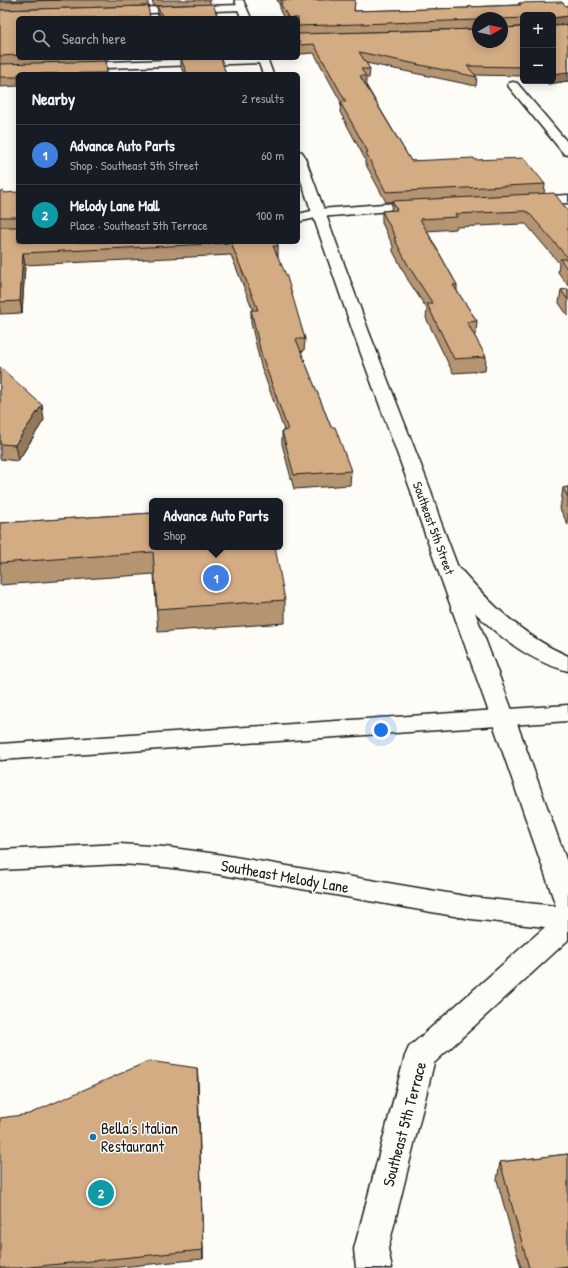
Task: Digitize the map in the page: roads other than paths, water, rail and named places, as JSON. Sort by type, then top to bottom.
[{"type":"street","points":[[112,12],[241,4],[245,16]]},
{"type":"street","points":[[62,67],[237,60]]},
{"type":"street","points":[[262,60],[267,72]]},
{"type":"street","points":[[513,85],[568,151]]},
{"type":"street","name":"Southeast 5th Street","points":[[300,160],[361,332],[421,491],[503,718],[568,903]]},
{"type":"street","points":[[514,201],[568,199]]},
{"type":"street","points":[[300,218],[320,213],[430,205]]},
{"type":"street","points":[[448,567],[476,602],[512,635],[532,648],[568,664]]},
{"type":"street","points":[[0,752],[568,713]]},
{"type":"street","name":"Southeast Melody Lane","points":[[0,860],[120,854],[165,857],[218,864],[471,908],[568,918]]},
{"type":"street","name":"Southeast 5th Terrace","points":[[374,1268],[371,1250],[420,1056],[568,923]]},
{"type":"place","name":"Advance Auto Parts","points":[[216,578]]},
{"type":"place","name":"Bella's Italian Restaurant","points":[[93,1137]]},
{"type":"place","name":"Melody Lane Mall","points":[[101,1193]]}]
